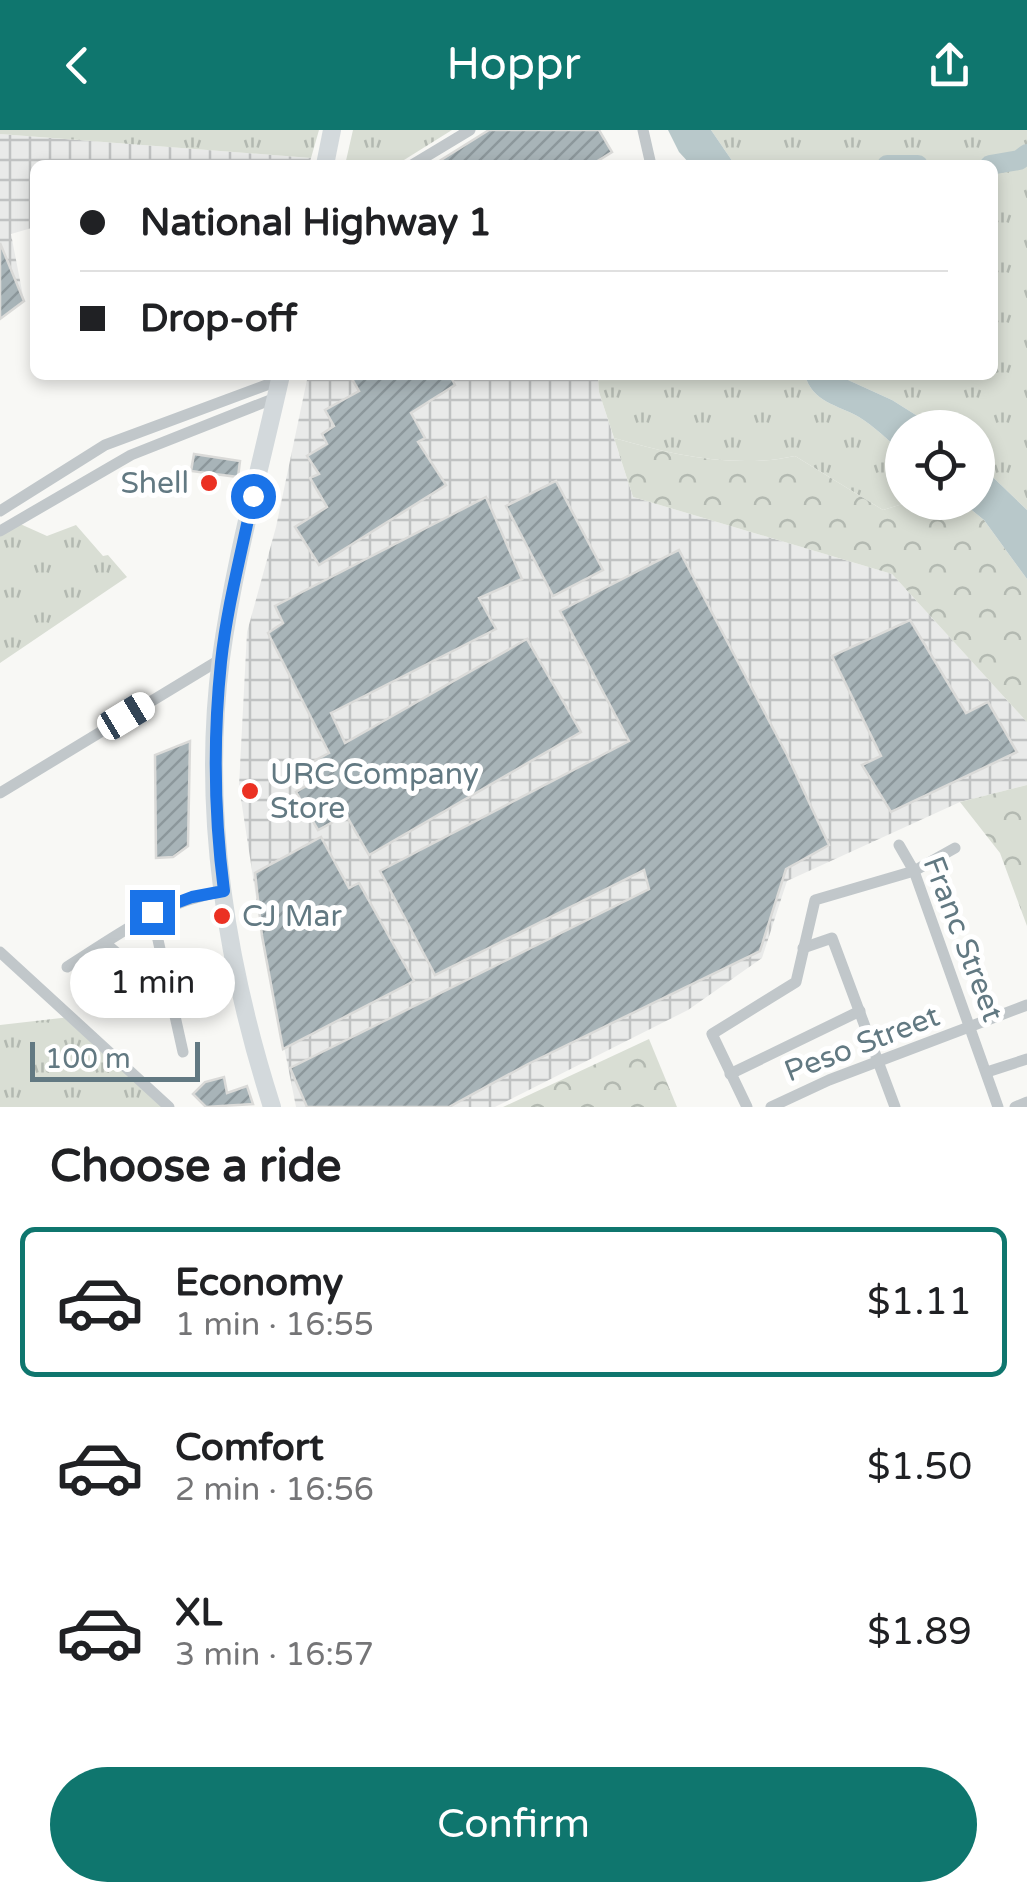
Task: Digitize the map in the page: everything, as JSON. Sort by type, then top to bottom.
[{"type":"highway","points":[[325,160],[332,130]]},
{"type":"highway","points":[[272,1107],[250,1038],[229,942],[216,834],[214,774],[221,658],[279,384]]},
{"type":"street","points":[[420,160],[470,130]]},
{"type":"street","points":[[643,130],[651,160]]},
{"type":"street","points":[[0,511],[105,445],[279,384]]},
{"type":"street","points":[[0,531],[131,455],[279,384]]},
{"type":"street","points":[[0,793],[221,658]]},
{"type":"street","name":"Franc Street","points":[[899,845],[914,871],[998,1107]]},
{"type":"street","points":[[747,1107],[712,1034],[796,982],[815,900],[914,871],[955,848]]},
{"type":"street","points":[[66,967],[152,912],[192,897],[224,891]]},
{"type":"street","points":[[152,912],[183,1052]]},
{"type":"street","points":[[803,948],[832,938],[895,1107]]},
{"type":"street","points":[[105,943],[169,997]]},
{"type":"street","points":[[0,952],[169,1107]]},
{"type":"street","name":"Peso Street","points":[[770,1107],[829,1080],[1027,1005]]},
{"type":"street","points":[[730,1074],[860,1011]]},
{"type":"street","points":[[987,1072],[1027,1059]]},
{"type":"street","points":[[1015,1107],[1027,1102]]},
{"type":"shaded area","points":[[668,130],[711,130],[732,160],[686,160]]},
{"type":"shaded area","points":[[0,134],[311,158],[30,160],[30,228],[11,234],[24,301],[0,319]]},
{"type":"shaded area","points":[[307,380],[598,380],[633,497],[892,574],[1027,722],[1027,785],[960,802],[787,881],[762,958],[688,1010],[495,1107],[296,1107],[262,936],[239,786],[247,632],[276,527]]},
{"type":"shaded area","points":[[807,380],[848,380],[908,410],[885,410],[885,438],[865,421],[813,391]]},
{"type":"shaded area","points":[[995,479],[1027,510],[1027,579],[984,520],[995,520]]},
{"type":"green space","points":[[0,130],[319,130],[311,158],[0,134]]},
{"type":"green space","points":[[353,130],[452,130],[404,160],[346,160]]},
{"type":"green space","points":[[711,130],[1027,130],[1027,510],[995,479],[995,410],[908,410],[848,380],[998,380],[998,160],[732,160]]},
{"type":"green space","points":[[598,380],[807,380],[820,397],[865,421],[885,438],[885,509],[795,456],[750,461],[704,458],[614,438]]},
{"type":"green space","points":[[614,438],[704,458],[750,461],[795,456],[885,509],[885,520],[984,520],[1027,579],[1027,722],[892,574],[633,497]]},
{"type":"green space","points":[[18,523],[47,536],[76,525],[127,577],[0,663],[0,533]]},
{"type":"green space","points":[[1027,785],[1027,926],[1000,853],[960,802]]},
{"type":"green space","points":[[70,1017],[165,1107],[0,1107],[0,1025]]},
{"type":"green space","points":[[649,1039],[677,1107],[503,1107]]},
{"type":"building","points":[[489,130],[599,130],[612,152],[599,160],[441,160]]},
{"type":"building","points":[[0,243],[24,301],[0,319]]},
{"type":"building","points":[[353,380],[452,380],[455,385],[411,413],[425,438],[418,442],[446,485],[319,565],[295,527],[327,507],[310,478],[319,474],[307,456],[327,444],[322,434],[334,426],[325,410],[359,391]]},
{"type":"building","points":[[194,454],[240,461],[238,477],[191,471]]},
{"type":"building","points":[[556,481],[603,570],[553,596],[506,506]]},
{"type":"building","points":[[486,497],[522,579],[479,598],[496,629],[331,713],[345,743],[527,639],[581,732],[369,855],[346,815],[318,830],[296,792],[323,776],[314,761],[329,753],[268,633],[283,623],[275,606]]},
{"type":"building","points":[[679,550],[787,755],[829,845],[786,869],[760,951],[528,1064],[449,1107],[307,1107],[290,1068],[649,889],[644,870],[435,975],[380,871],[629,741],[560,611]]},
{"type":"building","points":[[910,620],[966,713],[988,702],[1017,752],[891,812],[862,765],[881,756],[832,656]]},
{"type":"building","points":[[190,741],[188,846],[173,857],[156,858],[155,755]]},
{"type":"building","points":[[321,837],[349,888],[359,883],[414,981],[283,1049],[255,873]]},
{"type":"building","points":[[224,1077],[227,1093],[247,1086],[253,1104],[206,1107],[193,1094],[205,1082]]},
{"type":"waterway","points":[[998,164],[1019,160],[1027,154]]},
{"type":"place","name":"Shell","points":[[209,483]]},
{"type":"place","name":"URC Company Store","points":[[250,791]]},
{"type":"place","name":"CJ Mar","points":[[222,916]]},
{"type":"route","points":[[152,912],[192,897],[224,891],[216,834],[216,720],[221,658],[253,496]]}]
